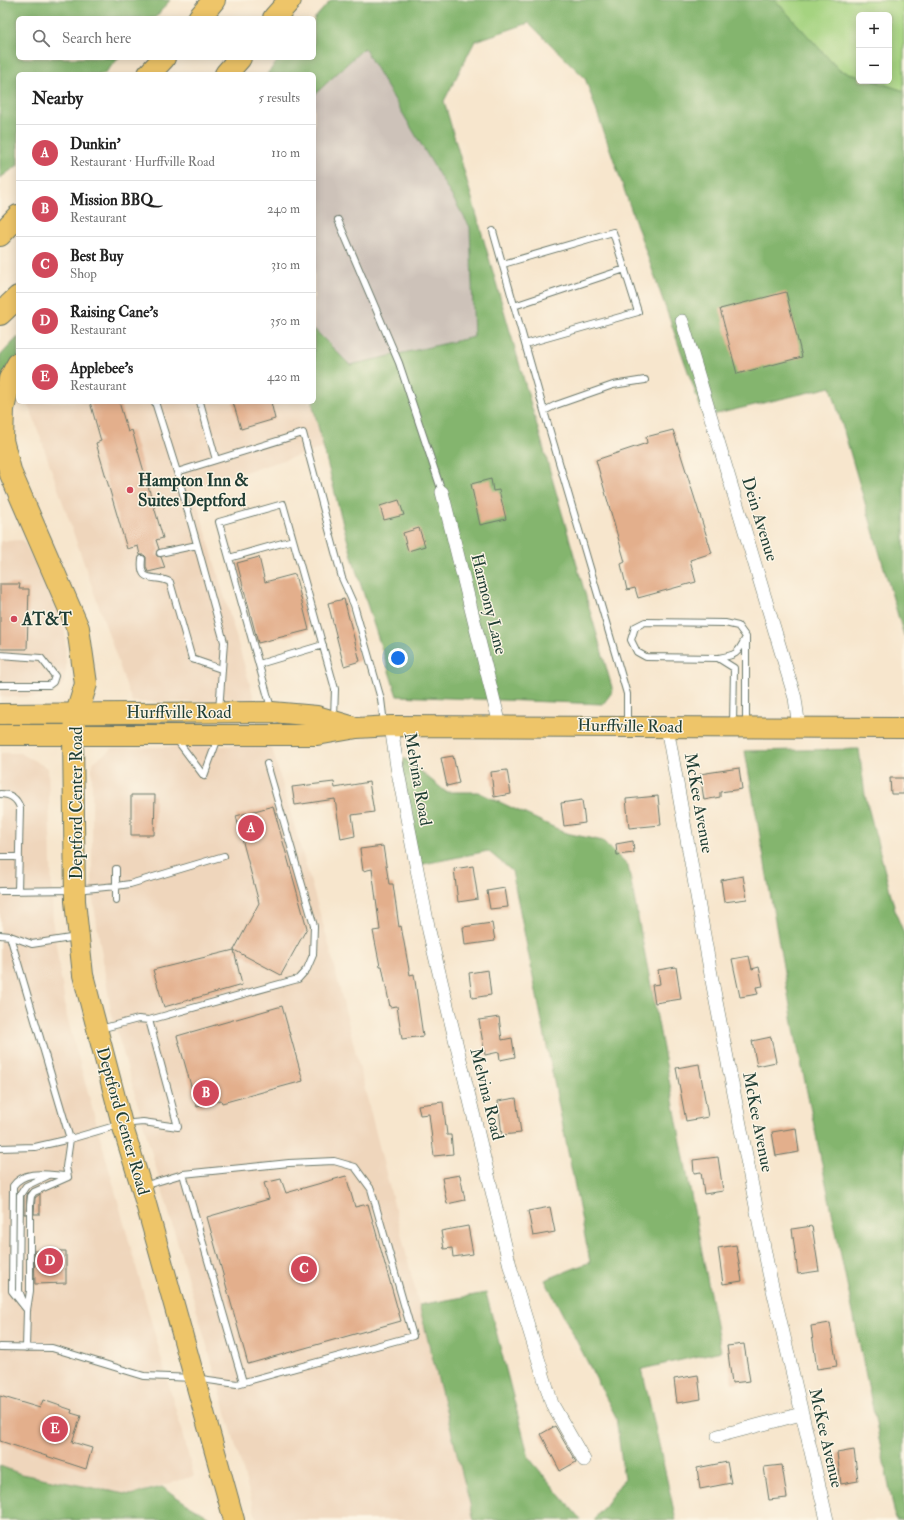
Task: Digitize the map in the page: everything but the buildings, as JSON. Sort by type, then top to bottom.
[{"type":"highway","points":[[200,16],[214,0]]},
{"type":"highway","points":[[276,16],[290,0]]},
{"type":"highway","points":[[151,72],[162,60]]},
{"type":"highway","points":[[228,72],[238,60]]},
{"type":"highway","points":[[0,235],[16,218]]},
{"type":"highway","points":[[0,314],[16,299]]},
{"type":"highway","points":[[16,368],[10,379],[3,409],[2,440],[11,474],[78,628],[86,684],[77,713]]},
{"type":"main road","name":"Hurffville Road","points":[[0,714],[272,712],[317,716],[357,728]]},
{"type":"main road","name":"Deptford Center Road","points":[[77,713],[74,735],[75,890],[83,975],[122,1124],[141,1186],[234,1520]]},
{"type":"main road","name":"Hurffville Road","points":[[0,735],[317,735],[357,728],[387,726],[500,725],[904,728]]},
{"type":"street","name":"Dein Avenue","points":[[682,321],[795,698],[799,728]]},
{"type":"street","name":"Harmony Lane","points":[[442,492],[500,725]]},
{"type":"street","name":"Melvina Road","points":[[387,726],[397,767],[429,931],[512,1270],[552,1404],[584,1460]]},
{"type":"street","name":"McKee Avenue","points":[[668,727],[713,986],[769,1273],[827,1520]]},
{"type":"street","points":[[718,1436],[801,1414]]},
{"type":"lane","points":[[338,220],[399,363],[442,492]]},
{"type":"lane","points":[[493,231],[627,694],[627,726]]},
{"type":"lane","points":[[502,264],[613,232],[638,312],[525,344]]},
{"type":"lane","points":[[514,306],[625,269]]},
{"type":"lane","points":[[544,411],[556,405],[613,385],[645,380]]},
{"type":"lane","points":[[156,404],[177,472],[224,642],[218,712]]},
{"type":"lane","points":[[201,404],[216,460]]},
{"type":"lane","points":[[177,472],[303,433],[342,578],[354,605],[381,699],[387,726]]},
{"type":"lane","points":[[272,712],[219,522],[283,504],[335,689],[334,721]]},
{"type":"lane","points":[[229,558],[293,540]]},
{"type":"lane","points":[[160,554],[197,545]]},
{"type":"lane","points":[[142,559],[141,569],[143,574],[148,577],[164,579],[170,582],[192,659],[221,669]]},
{"type":"lane","points":[[739,727],[746,638],[738,626],[725,623],[645,622],[635,627],[631,640],[637,652],[646,657],[718,658],[730,656],[739,652],[746,638]]},
{"type":"lane","points":[[258,664],[323,645]]},
{"type":"lane","points":[[0,655],[41,658],[55,676],[53,682],[49,685],[0,685]]},
{"type":"lane","points":[[718,658],[734,668],[739,727]]},
{"type":"lane","points":[[174,735],[204,776],[219,735]]},
{"type":"lane","points":[[97,1030],[138,1019],[149,1020],[298,979],[307,969],[313,955],[314,926],[267,764]]},
{"type":"lane","points":[[0,794],[12,796],[20,808],[18,891]]},
{"type":"lane","points":[[0,891],[75,890],[130,884],[224,856]]},
{"type":"lane","points":[[0,857],[19,857]]},
{"type":"lane","points":[[116,870],[116,900]]},
{"type":"lane","points":[[0,935],[10,936],[32,944],[79,937]]},
{"type":"lane","points":[[10,936],[70,1139],[66,1167],[68,1177]]},
{"type":"lane","points":[[0,1148],[35,1147],[70,1139],[122,1124],[143,1122],[178,1127],[149,1020]]},
{"type":"lane","points":[[0,1347],[52,1348],[144,1376],[194,1378],[238,1384],[413,1336],[371,1189],[355,1167],[334,1162],[289,1163],[182,1174],[141,1186]]},
{"type":"lane","points":[[27,1310],[12,1291],[13,1186],[18,1179],[32,1174],[68,1177]]},
{"type":"lane","points":[[182,1174],[243,1382]]},
{"type":"lane","points":[[27,1310],[19,1291],[20,1195],[26,1186],[48,1175]]},
{"type":"lane","points":[[26,1348],[27,1310],[30,1291],[31,1196],[34,1192],[68,1177]]},
{"type":"shaded area","points":[[364,48],[470,227],[474,337],[350,365],[316,331],[316,93]]},
{"type":"shaded area","points":[[29,404],[312,404],[323,448],[193,488],[255,702],[132,702]]},
{"type":"shaded area","points":[[23,540],[63,617],[66,670],[64,682],[60,688],[52,694],[35,697],[0,697],[0,541]]},
{"type":"shaded area","points":[[271,745],[327,938],[474,1520],[257,1520],[111,1011],[92,894],[92,763],[113,748]]},
{"type":"shaded area","points":[[0,753],[20,753],[48,768],[53,926],[67,1017],[194,1476],[130,1495],[21,1474],[0,1466]]},
{"type":"green space","points":[[0,0],[170,0],[157,16],[16,16],[16,60],[117,60],[106,72],[16,72],[16,166],[0,178]]},
{"type":"green space","points":[[331,0],[775,0],[839,70],[856,75],[856,84],[883,84],[904,91],[904,636],[831,387],[704,417],[585,78],[529,23],[475,41],[444,101],[613,691],[603,704],[397,696],[355,567],[313,404],[316,404],[316,331],[350,365],[474,337],[470,227],[364,48],[316,93],[316,72],[269,72],[278,60],[316,60],[316,17]]},
{"type":"green space","points":[[775,0],[904,1],[904,91],[883,84],[892,84],[892,12],[856,12],[856,75],[839,70]]},
{"type":"green space","points":[[16,339],[16,387],[0,403],[0,356]]},
{"type":"green space","points":[[859,749],[865,795],[896,914],[904,933],[904,1520],[896,1520],[795,1034],[745,751]]},
{"type":"green space","points":[[404,758],[446,792],[478,792],[566,833],[603,841],[628,866],[721,1351],[642,1369],[676,1520],[594,1520],[624,1479],[616,1417],[545,1280],[590,1262],[512,871],[488,851],[414,866],[400,792]]},
{"type":"green space","points":[[486,1293],[529,1458],[581,1520],[474,1520],[419,1305]]},
{"type":"green space","points":[[0,1466],[21,1474],[130,1495],[162,1487],[190,1506],[215,1520],[0,1520]]},
{"type":"place","name":"Hampton Inn & Suites Deptford","points":[[130,490]]},
{"type":"place","name":"AT&T","points":[[14,619]]},
{"type":"place","name":"Dunkin'","points":[[251,828]]},
{"type":"place","name":"Mission BBQ","points":[[206,1093]]},
{"type":"place","name":"Raising Cane's","points":[[50,1261]]},
{"type":"place","name":"Best Buy","points":[[304,1269]]},
{"type":"place","name":"Applebee's","points":[[55,1429]]}]
